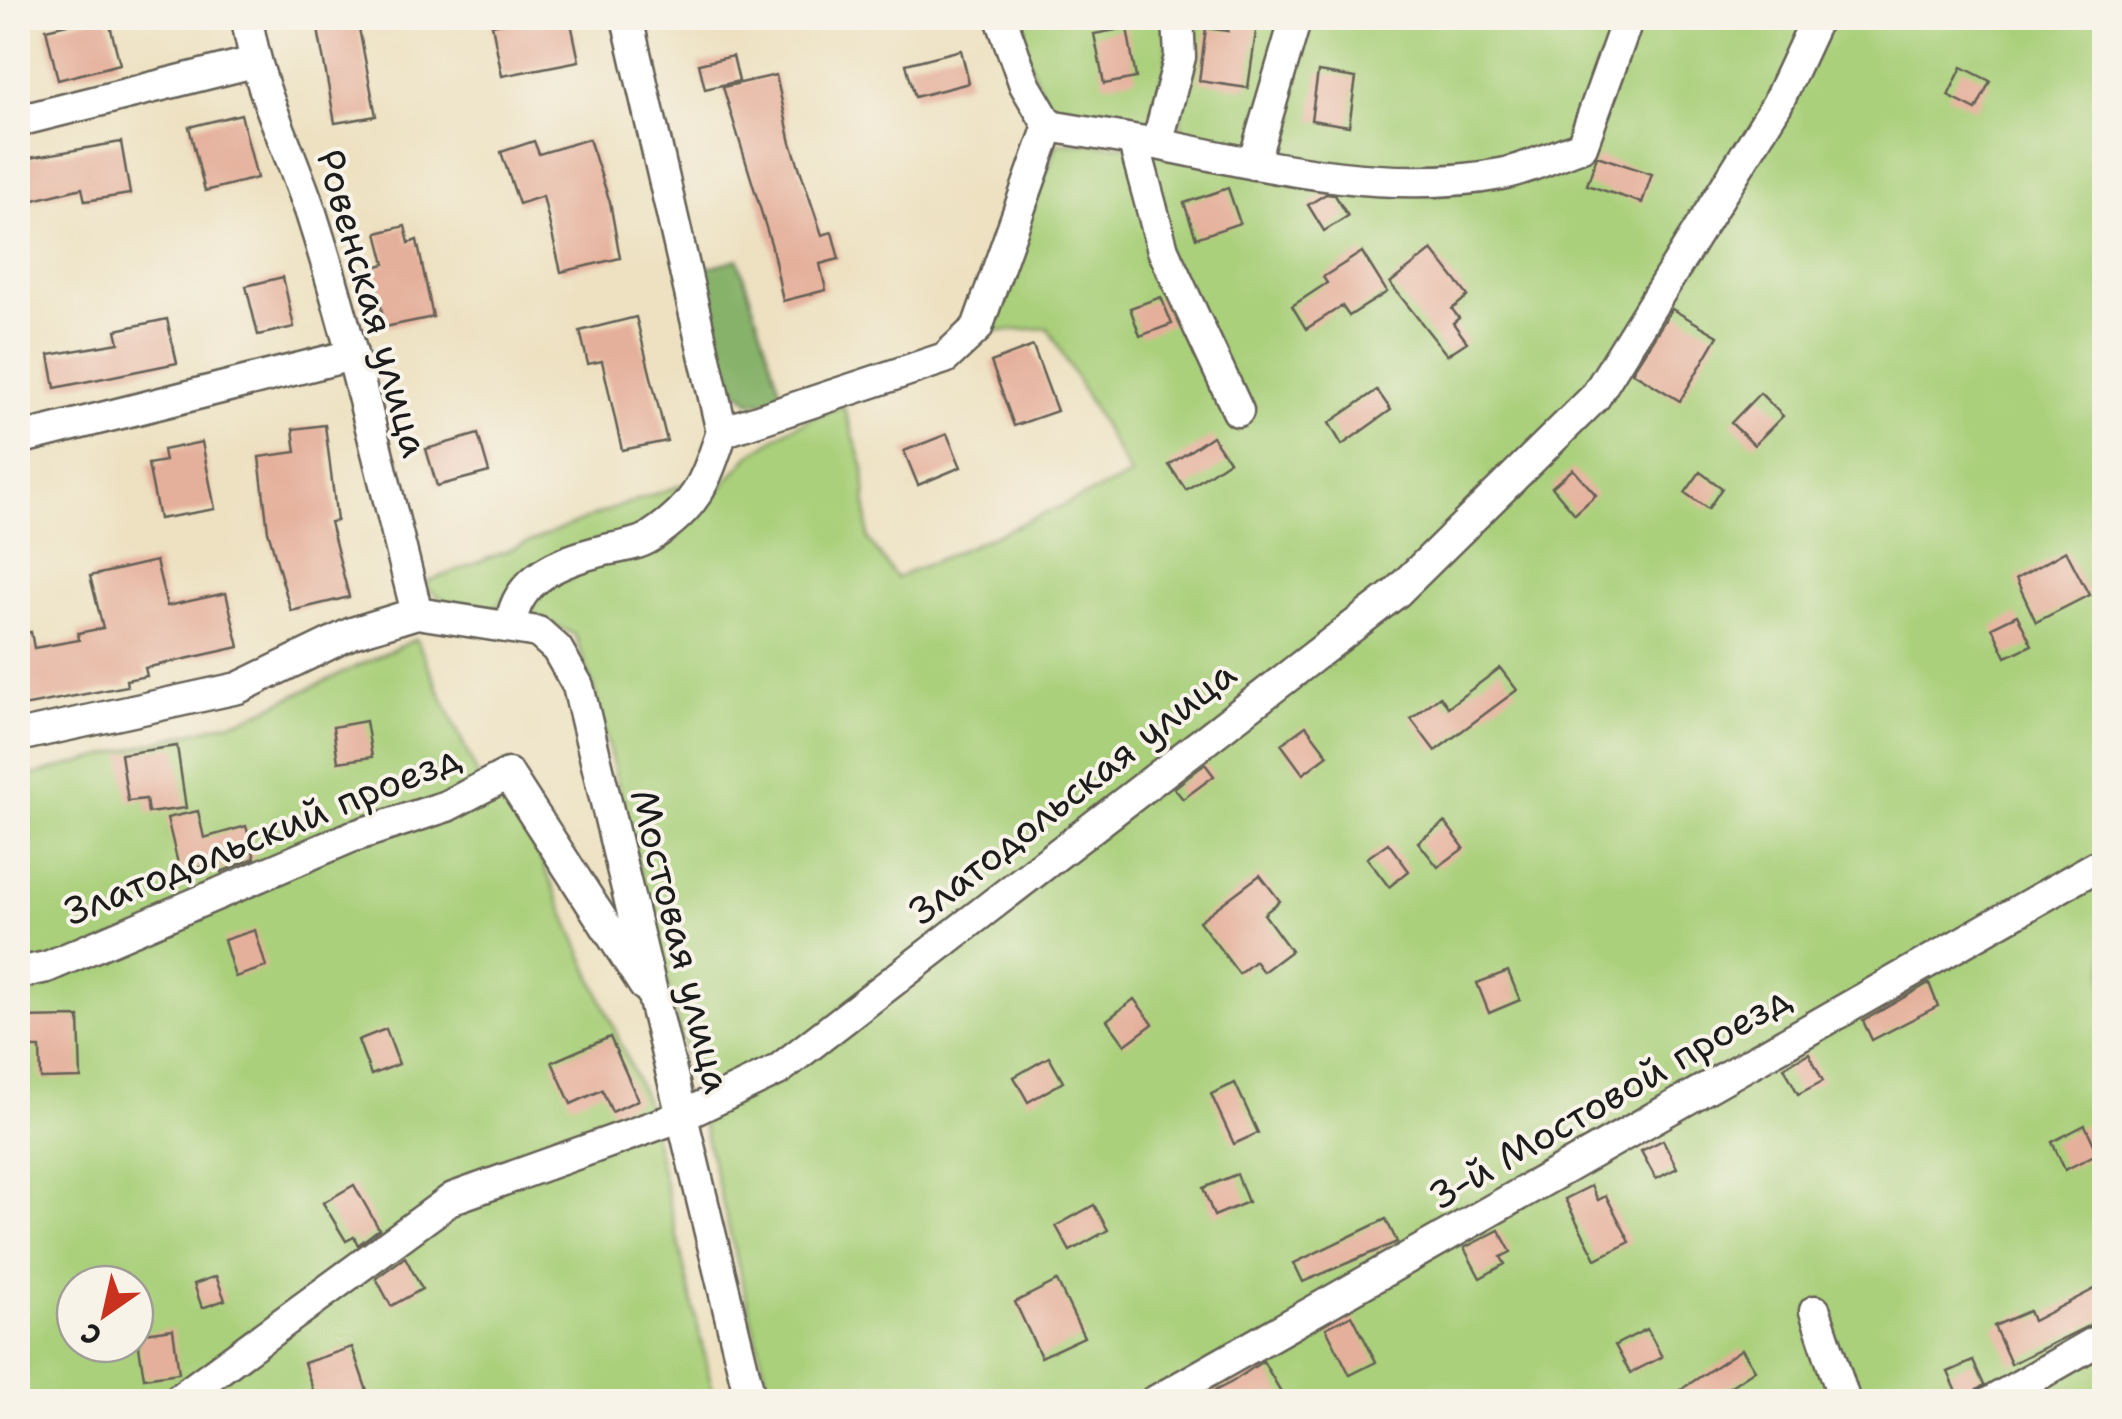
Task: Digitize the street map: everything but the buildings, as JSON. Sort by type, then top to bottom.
[{"type":"street","name":"Ровенская улица","points":[[247,18],[254,62],[310,212],[352,355],[417,613]]},
{"type":"street","points":[[511,626],[512,604],[542,576],[595,552],[645,540],[682,512],[701,491],[722,432],[626,18]]},
{"type":"street","points":[[1002,18],[1025,85],[1049,126],[1254,164],[1416,184],[1504,174],[1582,146],[1628,18]]},
{"type":"street","points":[[1178,18],[1180,57],[1145,144],[1164,250],[1238,411]]},
{"type":"street","points":[[1254,164],[1296,18]]},
{"type":"street","name":"Златодольская улица","points":[[175,1402],[452,1198],[682,1116],[778,1070],[1396,593],[1596,398],[1777,104],[1816,18]]},
{"type":"street","points":[[18,121],[254,62]]},
{"type":"street","points":[[722,432],[944,358],[977,328],[1049,126]]},
{"type":"street","points":[[18,439],[352,355]]},
{"type":"street","points":[[18,736],[238,688],[352,633],[417,613]]},
{"type":"street","name":"Мостовая улица","points":[[417,613],[538,632],[556,649],[578,686],[750,1402]]},
{"type":"street","name":"Златодольский проезд","points":[[18,973],[47,967],[350,837],[447,806],[508,774],[654,1000]]},
{"type":"street","name":"3-й Мостовой проезд","points":[[1154,1402],[2104,862]]},
{"type":"street","points":[[1816,1311],[1846,1402]]},
{"type":"street","points":[[1991,1402],[2104,1337]]},
{"type":"green space","points":[[1011,18],[1167,18],[1164,80],[1148,121],[1137,134],[1049,110]]},
{"type":"green space","points":[[1177,18],[2104,18],[2104,1401],[772,1401],[594,689],[575,635],[527,611],[558,573],[690,523],[749,456],[790,428],[843,405],[864,468],[868,539],[896,578],[1131,476],[1048,328],[984,332],[1058,143],[1182,148]]},
{"type":"green space","points":[[738,259],[783,398],[752,403],[723,378],[698,270]]},
{"type":"green space","points":[[687,484],[651,524],[628,540],[503,600],[495,609],[455,605],[423,583],[620,506]]},
{"type":"green space","points":[[416,639],[481,783],[517,804],[646,1102],[715,1401],[18,1402],[18,779],[246,718]]}]
